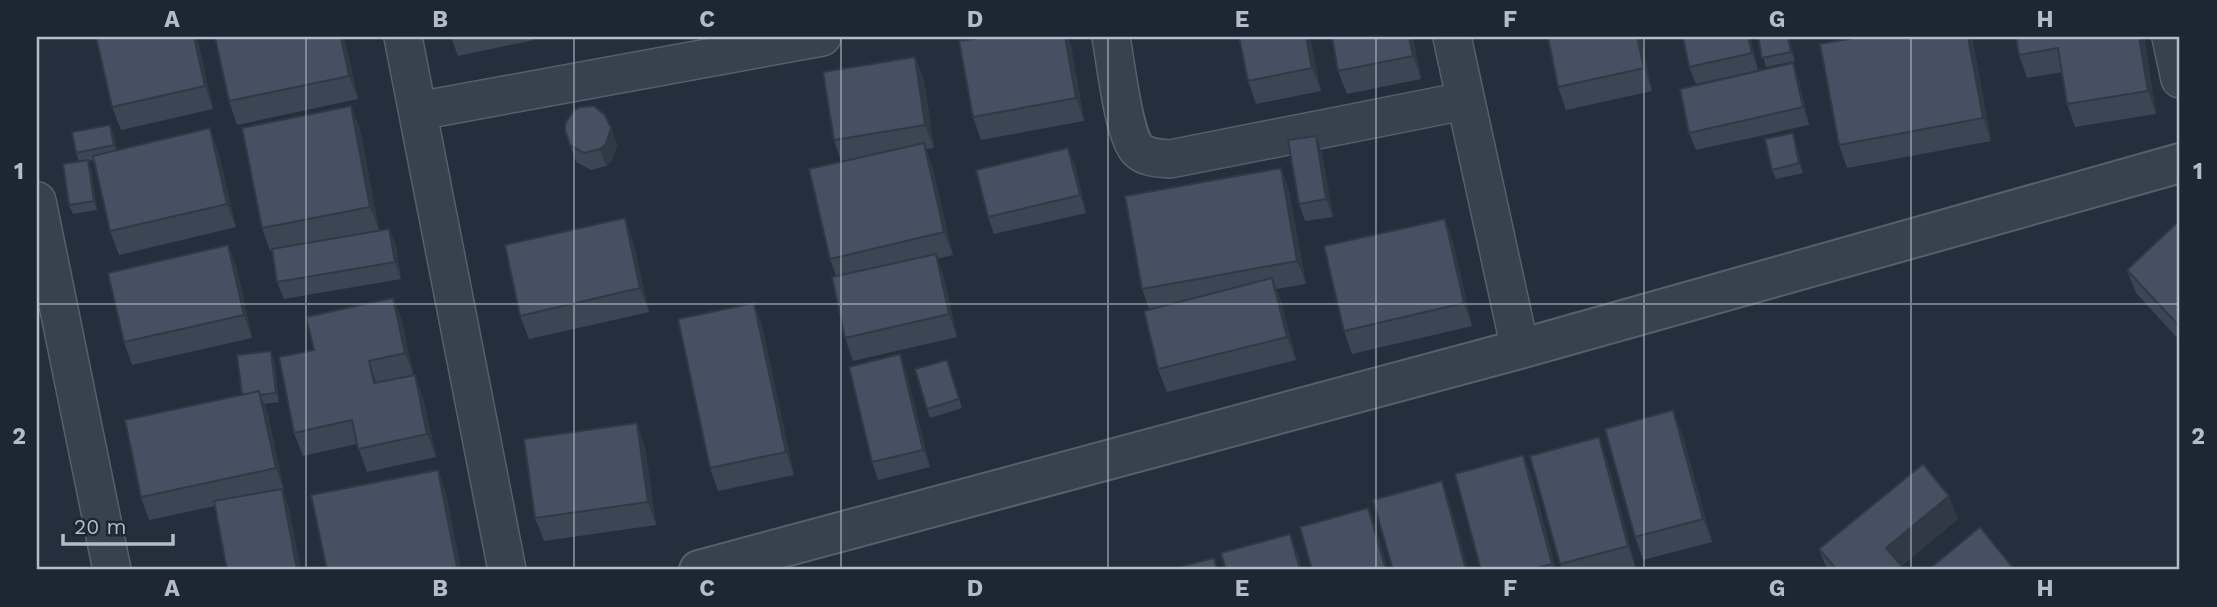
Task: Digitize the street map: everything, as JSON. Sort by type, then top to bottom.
[{"type":"street","points":[[403,37],[507,570]]},
{"type":"street","points":[[418,111],[822,37]]},
{"type":"street","points":[[1111,37],[1128,131],[1137,149],[1152,157],[1170,159],[1465,101]]},
{"type":"street","points":[[1452,37],[1520,349]]},
{"type":"street","points":[[2171,37],[2180,79]]},
{"type":"street","points":[[699,570],[1520,349],[2180,163]]},
{"type":"street","points":[[37,201],[112,570]]},
{"type":"building","points":[[96,37],[194,37],[205,86],[112,107]]},
{"type":"building","points":[[215,37],[341,37],[349,76],[229,101]]},
{"type":"building","points":[[986,37],[1065,37],[1076,98],[973,117],[959,41]]},
{"type":"building","points":[[1239,37],[1306,37],[1312,68],[1248,81]]},
{"type":"building","points":[[1332,37],[1409,37],[1413,56],[1338,71]]},
{"type":"building","points":[[1548,37],[1637,37],[1644,68],[1558,87]]},
{"type":"building","points":[[1683,37],[1748,37],[1752,53],[1689,67]]},
{"type":"building","points":[[1758,37],[1788,37],[1791,52],[1762,58]]},
{"type":"building","points":[[1859,37],[1968,37],[1983,118],[1839,145],[1820,44]]},
{"type":"building","points":[[2016,37],[2139,37],[2148,91],[2067,104],[2058,48],[2019,55]]},
{"type":"building","points":[[915,57],[925,125],[834,140],[823,72]]},
{"type":"building","points":[[1793,63],[1803,107],[1689,133],[1680,89]]},
{"type":"building","points":[[351,106],[370,207],[262,228],[242,128]]},
{"type":"building","points":[[594,106],[605,115],[611,128],[606,144],[600,149],[584,153],[570,145],[565,130],[566,122],[574,110]]},
{"type":"building","points":[[110,125],[114,145],[76,153],[72,132]]},
{"type":"building","points":[[210,128],[227,204],[110,231],[93,156]]},
{"type":"building","points":[[1793,133],[1799,163],[1772,170],[1765,139]]},
{"type":"building","points":[[1316,136],[1326,199],[1299,204],[1288,140]]},
{"type":"building","points":[[924,143],[944,232],[830,259],[809,169]]},
{"type":"building","points":[[1068,148],[1080,195],[988,217],[976,170]]},
{"type":"building","points":[[88,160],[94,201],[69,205],[63,164]]},
{"type":"building","points":[[1281,168],[1297,261],[1142,289],[1125,196]]},
{"type":"building","points":[[625,218],[640,288],[520,316],[505,245]]},
{"type":"building","points":[[1445,219],[1464,303],[1344,331],[1324,246]]},
{"type":"building","points":[[2180,220],[2180,327],[2127,270]]},
{"type":"building","points":[[389,229],[395,262],[277,282],[272,249]]},
{"type":"building","points":[[228,245],[244,315],[124,342],[108,273]]},
{"type":"building","points":[[936,254],[949,314],[845,338],[832,277]]},
{"type":"building","points":[[1272,278],[1287,337],[1158,369],[1144,311]]},
{"type":"building","points":[[393,298],[405,353],[369,361],[374,383],[415,375],[427,434],[358,449],[352,420],[294,433],[279,357],[314,350],[306,317]]},
{"type":"building","points":[[754,303],[786,452],[710,468],[678,319]]},
{"type":"building","points":[[271,351],[276,393],[260,395],[259,391],[242,395],[237,355]]},
{"type":"building","points":[[900,354],[923,450],[872,462],[849,367]]},
{"type":"building","points":[[947,360],[959,399],[927,409],[915,369]]},
{"type":"building","points":[[259,391],[276,468],[141,497],[125,420]]},
{"type":"building","points":[[1673,410],[1703,519],[1635,537],[1605,429]]},
{"type":"building","points":[[637,423],[648,502],[535,518],[524,439]]},
{"type":"building","points":[[1599,437],[1628,546],[1560,564],[1530,456]]},
{"type":"building","points":[[1523,455],[1552,564],[1529,570],[1481,570],[1455,474]]},
{"type":"building","points":[[1923,464],[1949,496],[1886,548],[1905,570],[1837,570],[1819,549]]},
{"type":"building","points":[[438,470],[457,567],[439,570],[327,570],[311,495]]},
{"type":"building","points":[[1442,481],[1466,570],[1393,570],[1373,500]]},
{"type":"building","points":[[282,489],[297,570],[227,570],[214,501]]},
{"type":"building","points":[[1368,508],[1386,570],[1312,570],[1300,527]]},
{"type":"building","points":[[1980,527],[2014,569],[1928,570]]},
{"type":"building","points":[[1290,534],[1300,570],[1226,570],[1221,553]]},
{"type":"building","points":[[1214,558],[1217,570],[1168,570]]}]
